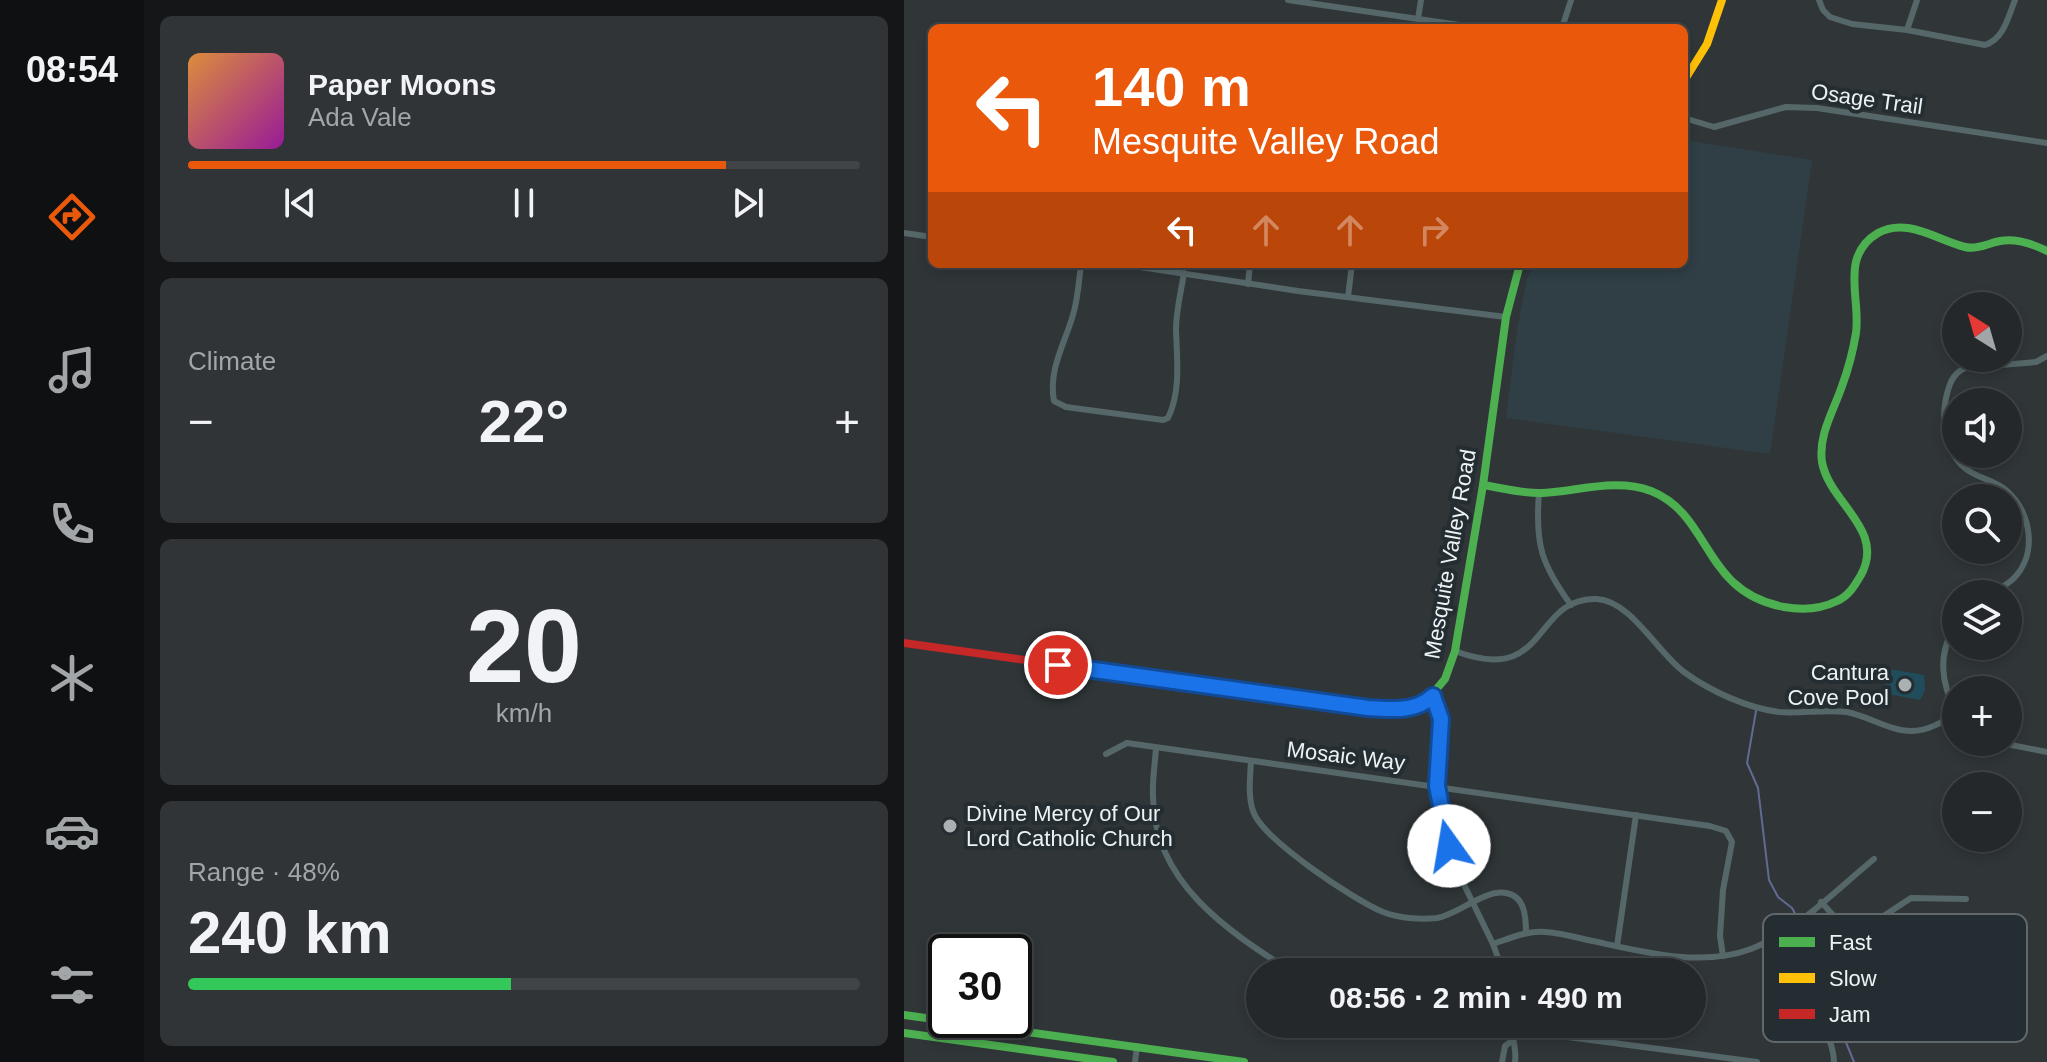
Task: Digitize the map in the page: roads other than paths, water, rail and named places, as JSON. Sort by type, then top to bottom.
[{"type":"street","points":[[1288,0],[1452,24]]},
{"type":"street","points":[[1418,19],[1421,0]]},
{"type":"street","points":[[1563,24],[1571,0]]},
{"type":"street","points":[[1688,75],[1707,44],[1722,0]]},
{"type":"street","points":[[1819,0],[1830,17],[1852,24],[1907,30],[1985,45],[1995,42],[2002,33],[2015,0]]},
{"type":"street","points":[[1907,30],[1917,0]]},
{"type":"street","name":"Osage Trail","points":[[1688,119],[1714,127],[1786,107],[1817,108],[2047,143]]},
{"type":"street","points":[[1483,485],[1539,493],[1606,484],[1651,491],[1676,506],[1688,518],[1720,570],[1748,594],[1771,605],[1789,609],[1804,610],[1839,601],[1862,575],[1869,561],[1869,544],[1864,530],[1830,486],[1824,473],[1822,442],[1846,380],[1857,322],[1854,265],[1862,247],[1886,230],[1906,227],[1969,248],[2007,240],[2047,251]]},
{"type":"street","points":[[904,233],[928,236]]},
{"type":"street","points":[[1080,268],[1075,308],[1059,351],[1053,383],[1054,401],[1066,407],[1163,420],[1168,418],[1173,405],[1178,368],[1176,325],[1184,273]]},
{"type":"street","points":[[1159,268],[1248,284],[1506,317]]},
{"type":"street","points":[[1248,284],[1250,268]]},
{"type":"street","points":[[1348,297],[1352,268]]},
{"type":"street","name":"Mesquite Valley Road","points":[[1433,696],[1445,679],[1455,651],[1483,485],[1506,317],[1519,268]]},
{"type":"street","points":[[2012,580],[2027,554],[2025,515],[2008,492],[1967,470],[1951,450],[1944,421],[1948,390],[1957,372],[1965,368],[2036,362],[2047,356]]},
{"type":"street","points":[[1539,493],[1538,528],[1543,559],[1549,576],[1571,605]]},
{"type":"street","points":[[1455,651],[1477,659],[1512,657],[1536,641],[1555,616],[1571,605],[1597,599],[1632,615],[1659,651],[1684,672],[1738,701],[1779,712],[1842,712],[1912,731],[1942,723]]},
{"type":"street","points":[[904,643],[1368,708],[1412,708],[1424,704],[1433,696],[1441,719],[1437,786],[1453,862],[1498,958]]},
{"type":"street","name":"Mosaic Way","points":[[1106,754],[1127,743],[1636,815],[1726,831],[1732,842],[1723,890],[1720,936],[1723,956]]},
{"type":"street","points":[[2022,747],[2047,752]]},
{"type":"street","points":[[1156,748],[1153,798],[1163,849],[1186,889],[1211,916],[1270,958]]},
{"type":"street","points":[[1251,762],[1252,811],[1260,824],[1276,841],[1336,885],[1383,912],[1409,918],[1439,918],[1502,892],[1510,894],[1525,910],[1526,933]]},
{"type":"street","points":[[1617,946],[1636,815]]},
{"type":"street","points":[[1805,914],[1874,859]]},
{"type":"street","points":[[1887,914],[1911,898],[1966,899]]},
{"type":"street","points":[[1821,902],[1832,914]]},
{"type":"street","points":[[1493,944],[1526,933],[1547,932],[1678,956],[1712,958],[1763,943]]},
{"type":"street","points":[[904,1015],[1244,1062]]},
{"type":"street","points":[[904,1033],[1113,1062]]},
{"type":"street","points":[[1512,1038],[1517,1050],[1515,1062]]},
{"type":"street","points":[[1588,1038],[1757,1062]]},
{"type":"street","points":[[1502,1062],[1505,1046],[1512,1041]]},
{"type":"street","points":[[1831,1042],[1834,1062]]},
{"type":"street","points":[[1135,1062],[1137,1046]]},
{"type":"waterway","points":[[1756,711],[1747,763],[1758,788],[1769,880],[1778,897],[1795,914]]},
{"type":"waterway","points":[[1846,1042],[1854,1062]]},
{"type":"place","name":"Cantura Cove Pool","points":[[1905,685]]},
{"type":"place","name":"Divine Mercy of Our Lord Catholic Church","points":[[950,826]]}]
